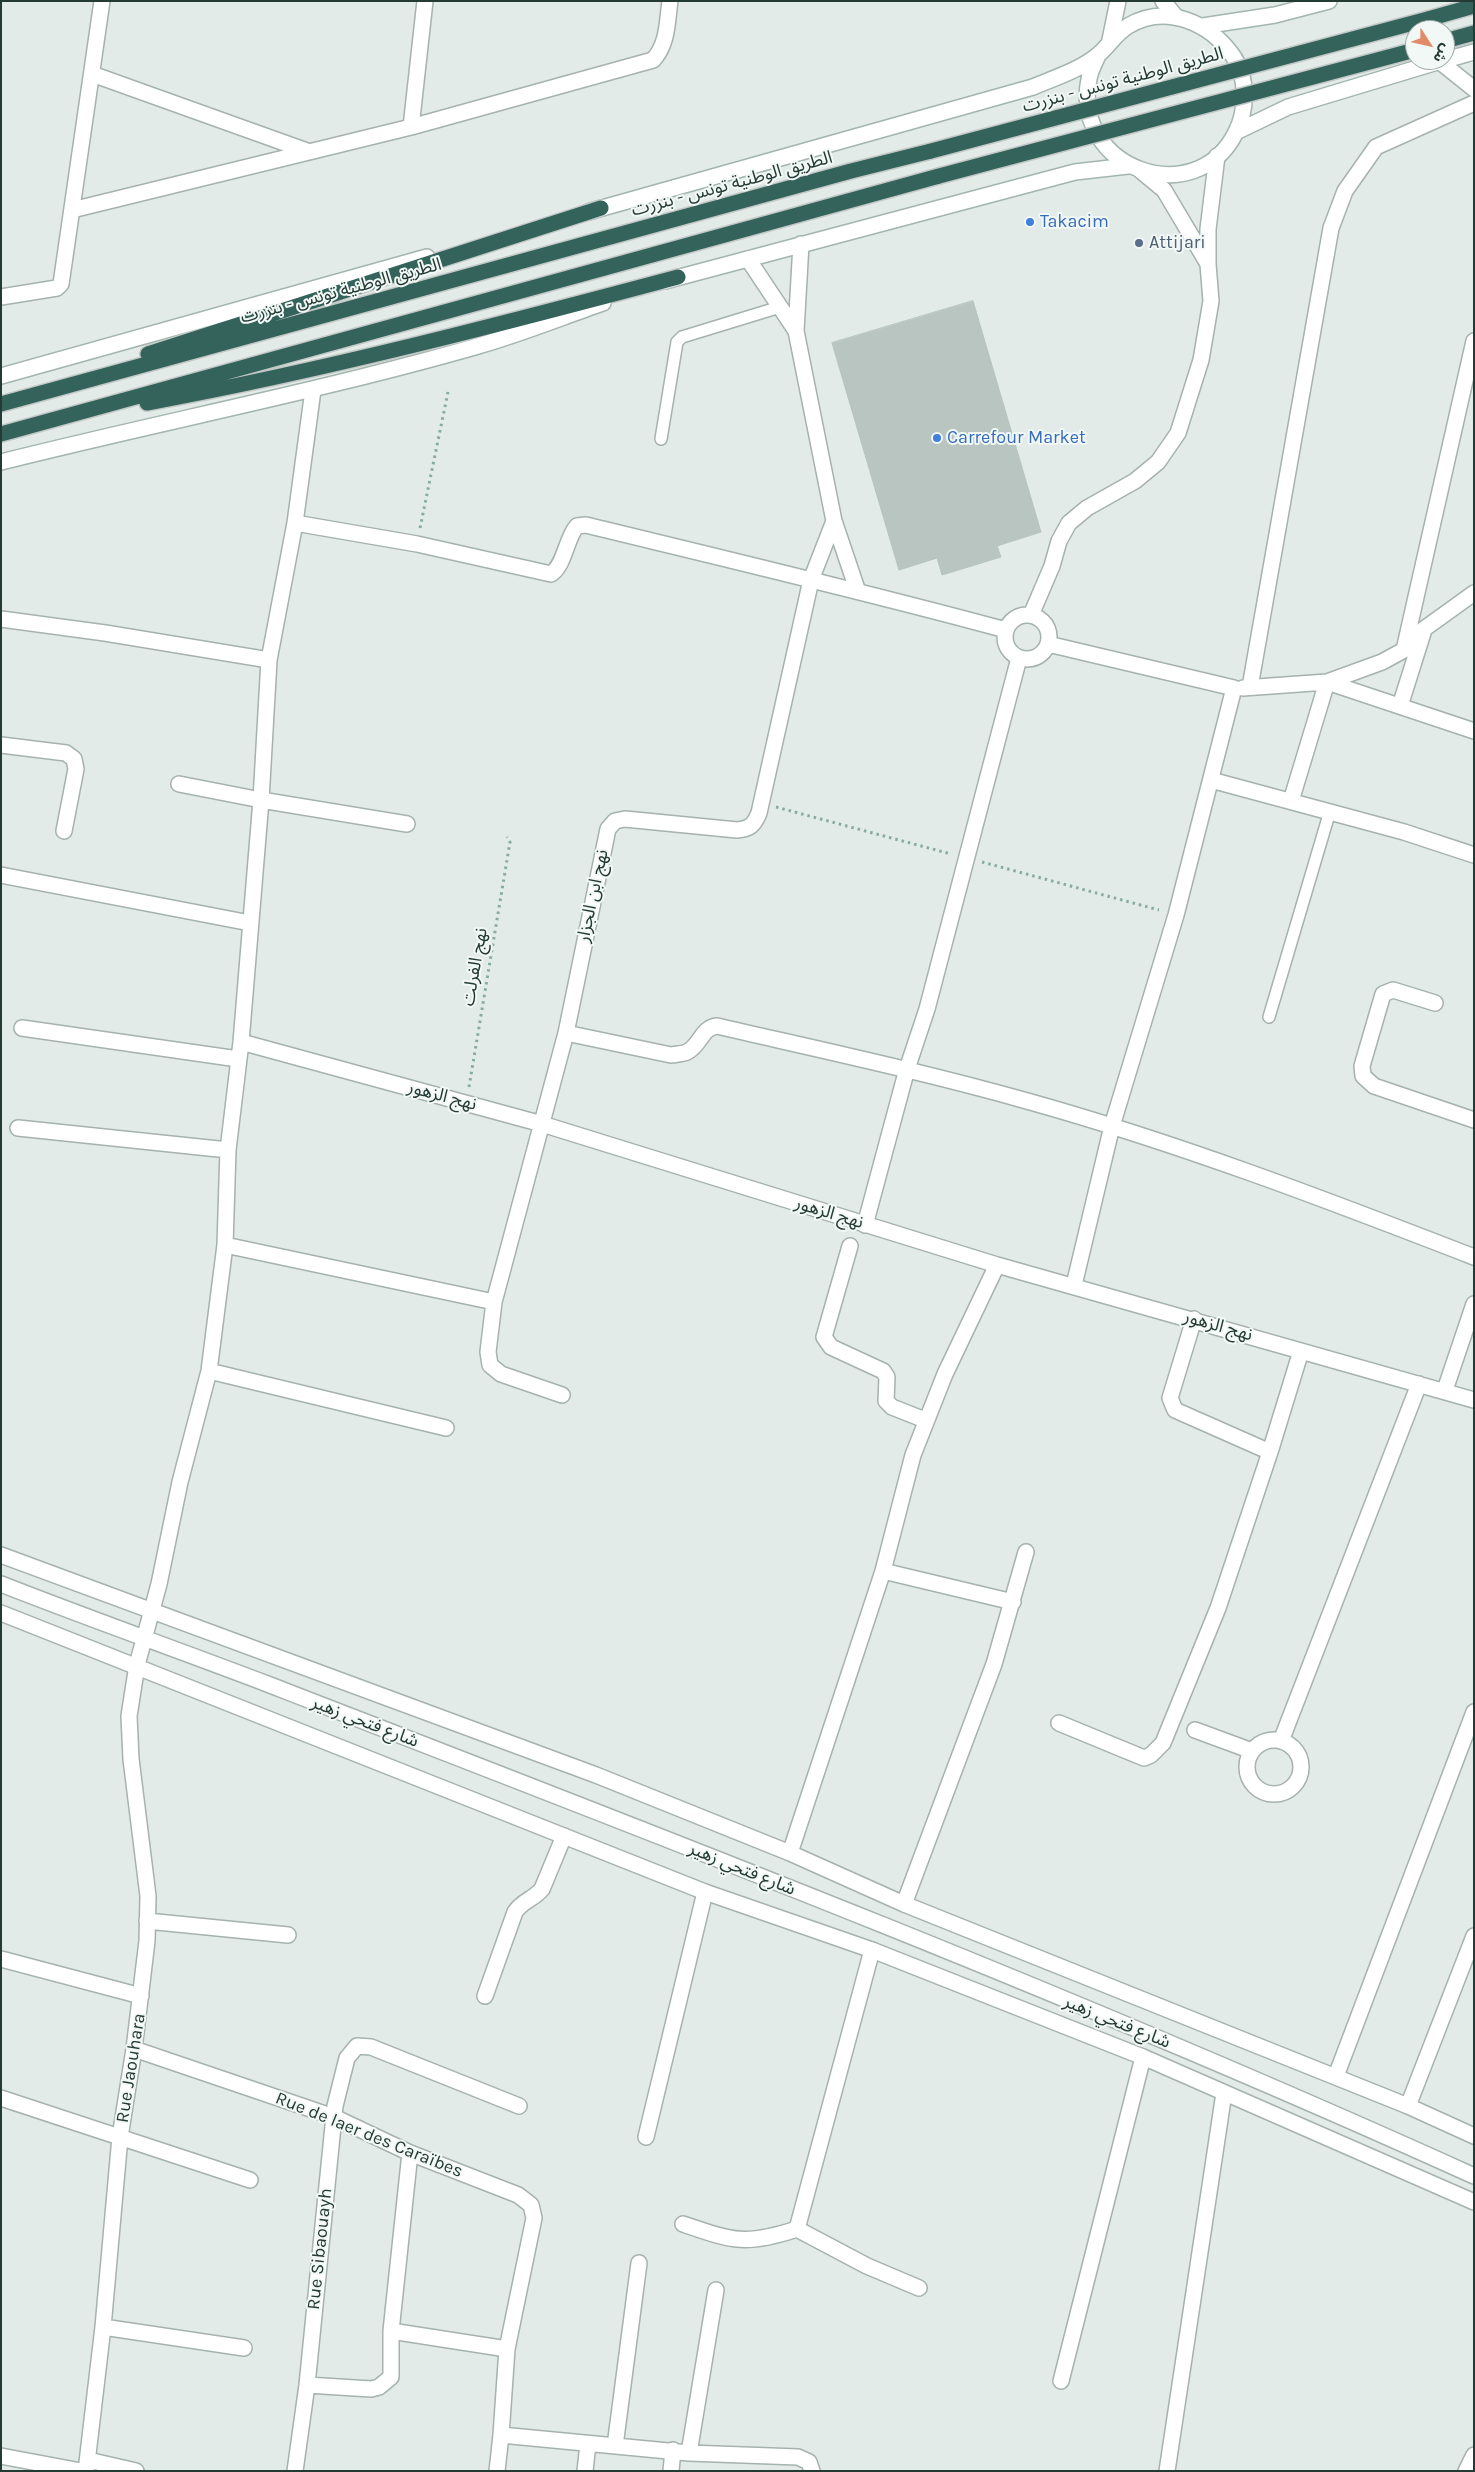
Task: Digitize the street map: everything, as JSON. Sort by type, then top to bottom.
[{"type":"highway","name":"الطريق الوطنية تونس - بنزرت","points":[[1,402],[1474,6]]},
{"type":"highway","points":[[1455,38],[1474,33]]},
{"type":"highway","points":[[1,434],[939,176],[1405,53]]},
{"type":"highway","points":[[1,402],[601,208]]},
{"type":"highway","points":[[50,421],[254,383],[476,330],[678,277]]},
{"type":"street","points":[[1,297],[60,287],[102,1]]},
{"type":"street","points":[[72,210],[411,127],[653,60],[660,52],[664,40],[670,1]]},
{"type":"street","points":[[1110,40],[1118,1]]},
{"type":"street","points":[[1163,1],[1176,17]]},
{"type":"street","points":[[1203,26],[1275,15],[1329,1]]},
{"type":"street","points":[[411,127],[422,2]]},
{"type":"street","points":[[1,462],[131,429],[313,390],[480,346],[678,277],[1075,172],[1135,169],[1160,175],[1181,174],[1200,167],[1217,156],[1236,132],[1244,108],[1244,84],[1237,61],[1222,40],[1203,26],[1176,17],[1152,18],[1129,26],[1110,40],[1098,55],[1089,79],[1087,104],[1094,129],[1108,151],[1135,169],[1164,190],[1208,264]]},
{"type":"street","points":[[1455,57],[1474,52]]},
{"type":"street","points":[[1,376],[1033,87],[1073,70],[1098,55]]},
{"type":"street","points":[[1236,132],[1288,106],[1409,70]]},
{"type":"street","points":[[1454,70],[1474,89]]},
{"type":"street","points":[[92,74],[307,151]]},
{"type":"street","points":[[1250,687],[1331,228],[1346,191],[1376,147],[1474,103]]},
{"type":"street","points":[[1031,615],[1052,566],[1059,541],[1069,523],[1087,508],[1136,481],[1158,462],[1178,433],[1203,350],[1211,301],[1208,229],[1217,156]]},
{"type":"street","points":[[801,244],[796,331],[834,521],[857,590]]},
{"type":"street","points":[[748,258],[796,331]]},
{"type":"street","points":[[1404,650],[1474,341]]},
{"type":"street","name":"Rue Jaouhara","points":[[85,2467],[103,2327],[120,2137],[141,1996],[147,1921],[148,1896],[129,1737],[129,1716],[137,1665],[152,1612],[180,1482],[209,1371],[225,1245],[228,1150],[240,1042],[261,800],[269,660],[295,523],[313,390]]},
{"type":"street","points":[[811,580],[834,521]]},
{"type":"street","points":[[295,523],[417,544],[551,574],[556,569],[573,531],[578,526],[586,525],[857,590],[1006,630]]},
{"type":"street","name":"نهج ابن الجزار","points":[[562,1395],[501,1374],[490,1365],[488,1352],[494,1302],[566,1033],[608,829],[615,821],[625,818],[737,830],[747,829],[754,824],[759,813],[811,580]]},
{"type":"street","points":[[1048,644],[1234,688],[1327,682],[1382,662],[1404,650],[1424,629],[1474,594]]},
{"type":"street","points":[[1031,615],[1041,620],[1046,627],[1049,636],[1048,644],[1036,657],[1019,658],[1007,646],[1006,630],[1017,617],[1031,615]]},
{"type":"street","points":[[1,619],[105,633],[269,660]]},
{"type":"street","points":[[1400,706],[1424,629]]},
{"type":"street","points":[[865,1225],[907,1069],[936,973],[1019,658]]},
{"type":"street","points":[[1327,682],[1474,731]]},
{"type":"street","points":[[1291,801],[1327,682]]},
{"type":"street","points":[[1074,1285],[1112,1126],[1176,915],[1234,688]]},
{"type":"street","points":[[1,745],[66,753],[74,759],[76,769],[64,831]]},
{"type":"street","points":[[1211,780],[1404,832],[1474,855]]},
{"type":"street","points":[[178,784],[407,824]]},
{"type":"street","points":[[1,875],[250,923]]},
{"type":"street","points":[[1435,1003],[1393,990],[1383,994],[1362,1066],[1363,1076],[1374,1086],[1474,1120]]},
{"type":"street","points":[[566,1033],[671,1055],[688,1052],[705,1031],[717,1026],[907,1069],[1112,1126],[1377,1219],[1474,1257]]},
{"type":"street","points":[[22,1028],[238,1059]]},
{"type":"street","name":"نهج الزهور","points":[[240,1042],[542,1124],[865,1225],[1301,1351],[1445,1390],[1474,1400]]},
{"type":"street","points":[[18,1128],[228,1150]]},
{"type":"street","points":[[225,1245],[494,1302]]},
{"type":"street","points":[[850,1246],[824,1337],[831,1347],[883,1371],[887,1377],[886,1401],[892,1406],[926,1420]]},
{"type":"street","points":[[790,1853],[882,1571],[912,1455],[997,1264]]},
{"type":"street","points":[[1445,1390],[1474,1304]]},
{"type":"street","points":[[1194,1319],[1170,1398],[1175,1410],[1270,1452]]},
{"type":"street","points":[[1060,1724],[1144,1758],[1151,1755],[1163,1743],[1218,1608],[1270,1452],[1301,1351]]},
{"type":"street","points":[[209,1371],[446,1428]]},
{"type":"street","points":[[1281,1741],[1419,1384]]},
{"type":"street","points":[[904,1904],[994,1664],[1026,1552]]},
{"type":"street","points":[[1,1555],[587,1772],[790,1853],[904,1904],[1336,2076],[1474,2136]]},
{"type":"street","points":[[882,1571],[1013,1602]]},
{"type":"street","name":"شارع فتحي زهير","points":[[1,1584],[144,1637],[768,1878],[1324,2108],[1474,2176]]},
{"type":"street","name":"شارع فتحي زهير","points":[[1,1613],[137,1665],[705,1892],[872,1950],[1143,2057],[1474,2202]]},
{"type":"street","points":[[1336,2076],[1474,1712]]},
{"type":"street","points":[[1195,1730],[1252,1751]]},
{"type":"street","points":[[1265,1741],[1281,1741],[1295,1751],[1301,1768],[1299,1777],[1287,1791],[1269,1794],[1253,1785],[1246,1768],[1252,1751],[1265,1741]]},
{"type":"street","points":[[485,1996],[515,1912],[524,1900],[538,1894],[542,1889],[564,1836]]},
{"type":"street","points":[[646,2137],[705,1892]]},
{"type":"street","points":[[147,1921],[288,1935]]},
{"type":"street","points":[[1408,2106],[1474,1936]]},
{"type":"street","points":[[797,2228],[872,1950]]},
{"type":"street","points":[[1,1959],[141,1996]]},
{"type":"street","name":"Rue Sibaouayh","points":[[295,2471],[307,2385],[334,2117],[338,2090],[347,2058],[357,2046],[372,2047],[519,2106]]},
{"type":"street","name":"Rue de laer des Caraïbes","points":[[134,2049],[334,2117],[410,2153],[518,2195],[531,2205],[534,2218],[507,2349]]},
{"type":"street","points":[[1061,2381],[1143,2057]]},
{"type":"street","points":[[1167,2471],[1224,2093]]},
{"type":"street","points":[[1,2098],[250,2180]]},
{"type":"street","points":[[307,2385],[370,2389],[379,2387],[391,2377],[391,2331],[410,2153]]},
{"type":"street","points":[[683,2224],[723,2238],[744,2241],[777,2235],[797,2228],[859,2262],[919,2288]]},
{"type":"street","points":[[615,2446],[639,2263]]},
{"type":"street","points":[[689,2453],[716,2290]]},
{"type":"street","points":[[103,2327],[244,2348]]},
{"type":"street","points":[[391,2331],[507,2349],[502,2435],[497,2471]]},
{"type":"street","points":[[502,2435],[689,2453],[798,2458],[809,2462],[812,2471]]},
{"type":"street","points":[[585,2471],[588,2444]]},
{"type":"street","points":[[671,2471],[673,2450]]},
{"type":"street","points":[[1466,2471],[1474,2455]]},
{"type":"street","points":[[1,2456],[85,2467],[136,2471]]},
{"type":"lane","points":[[661,439],[677,342],[682,337],[780,308]]},
{"type":"lane","points":[[1269,1017],[1330,811]]},
{"type":"path","points":[[417,544],[448,392]]},
{"type":"path","name":"نهج الفرلت","points":[[466,1102],[510,842],[508,837]]},
{"type":"building","name":"Carrefour Market","points":[[973,301],[1041,532],[997,546],[1001,557],[942,575],[937,558],[899,570],[832,343]]},
{"type":"place","name":"Takacim","points":[[1030,222]]},
{"type":"place","name":"Attijari","points":[[1139,243]]},
{"type":"place","name":"Carrefour Market","points":[[937,438]]}]
